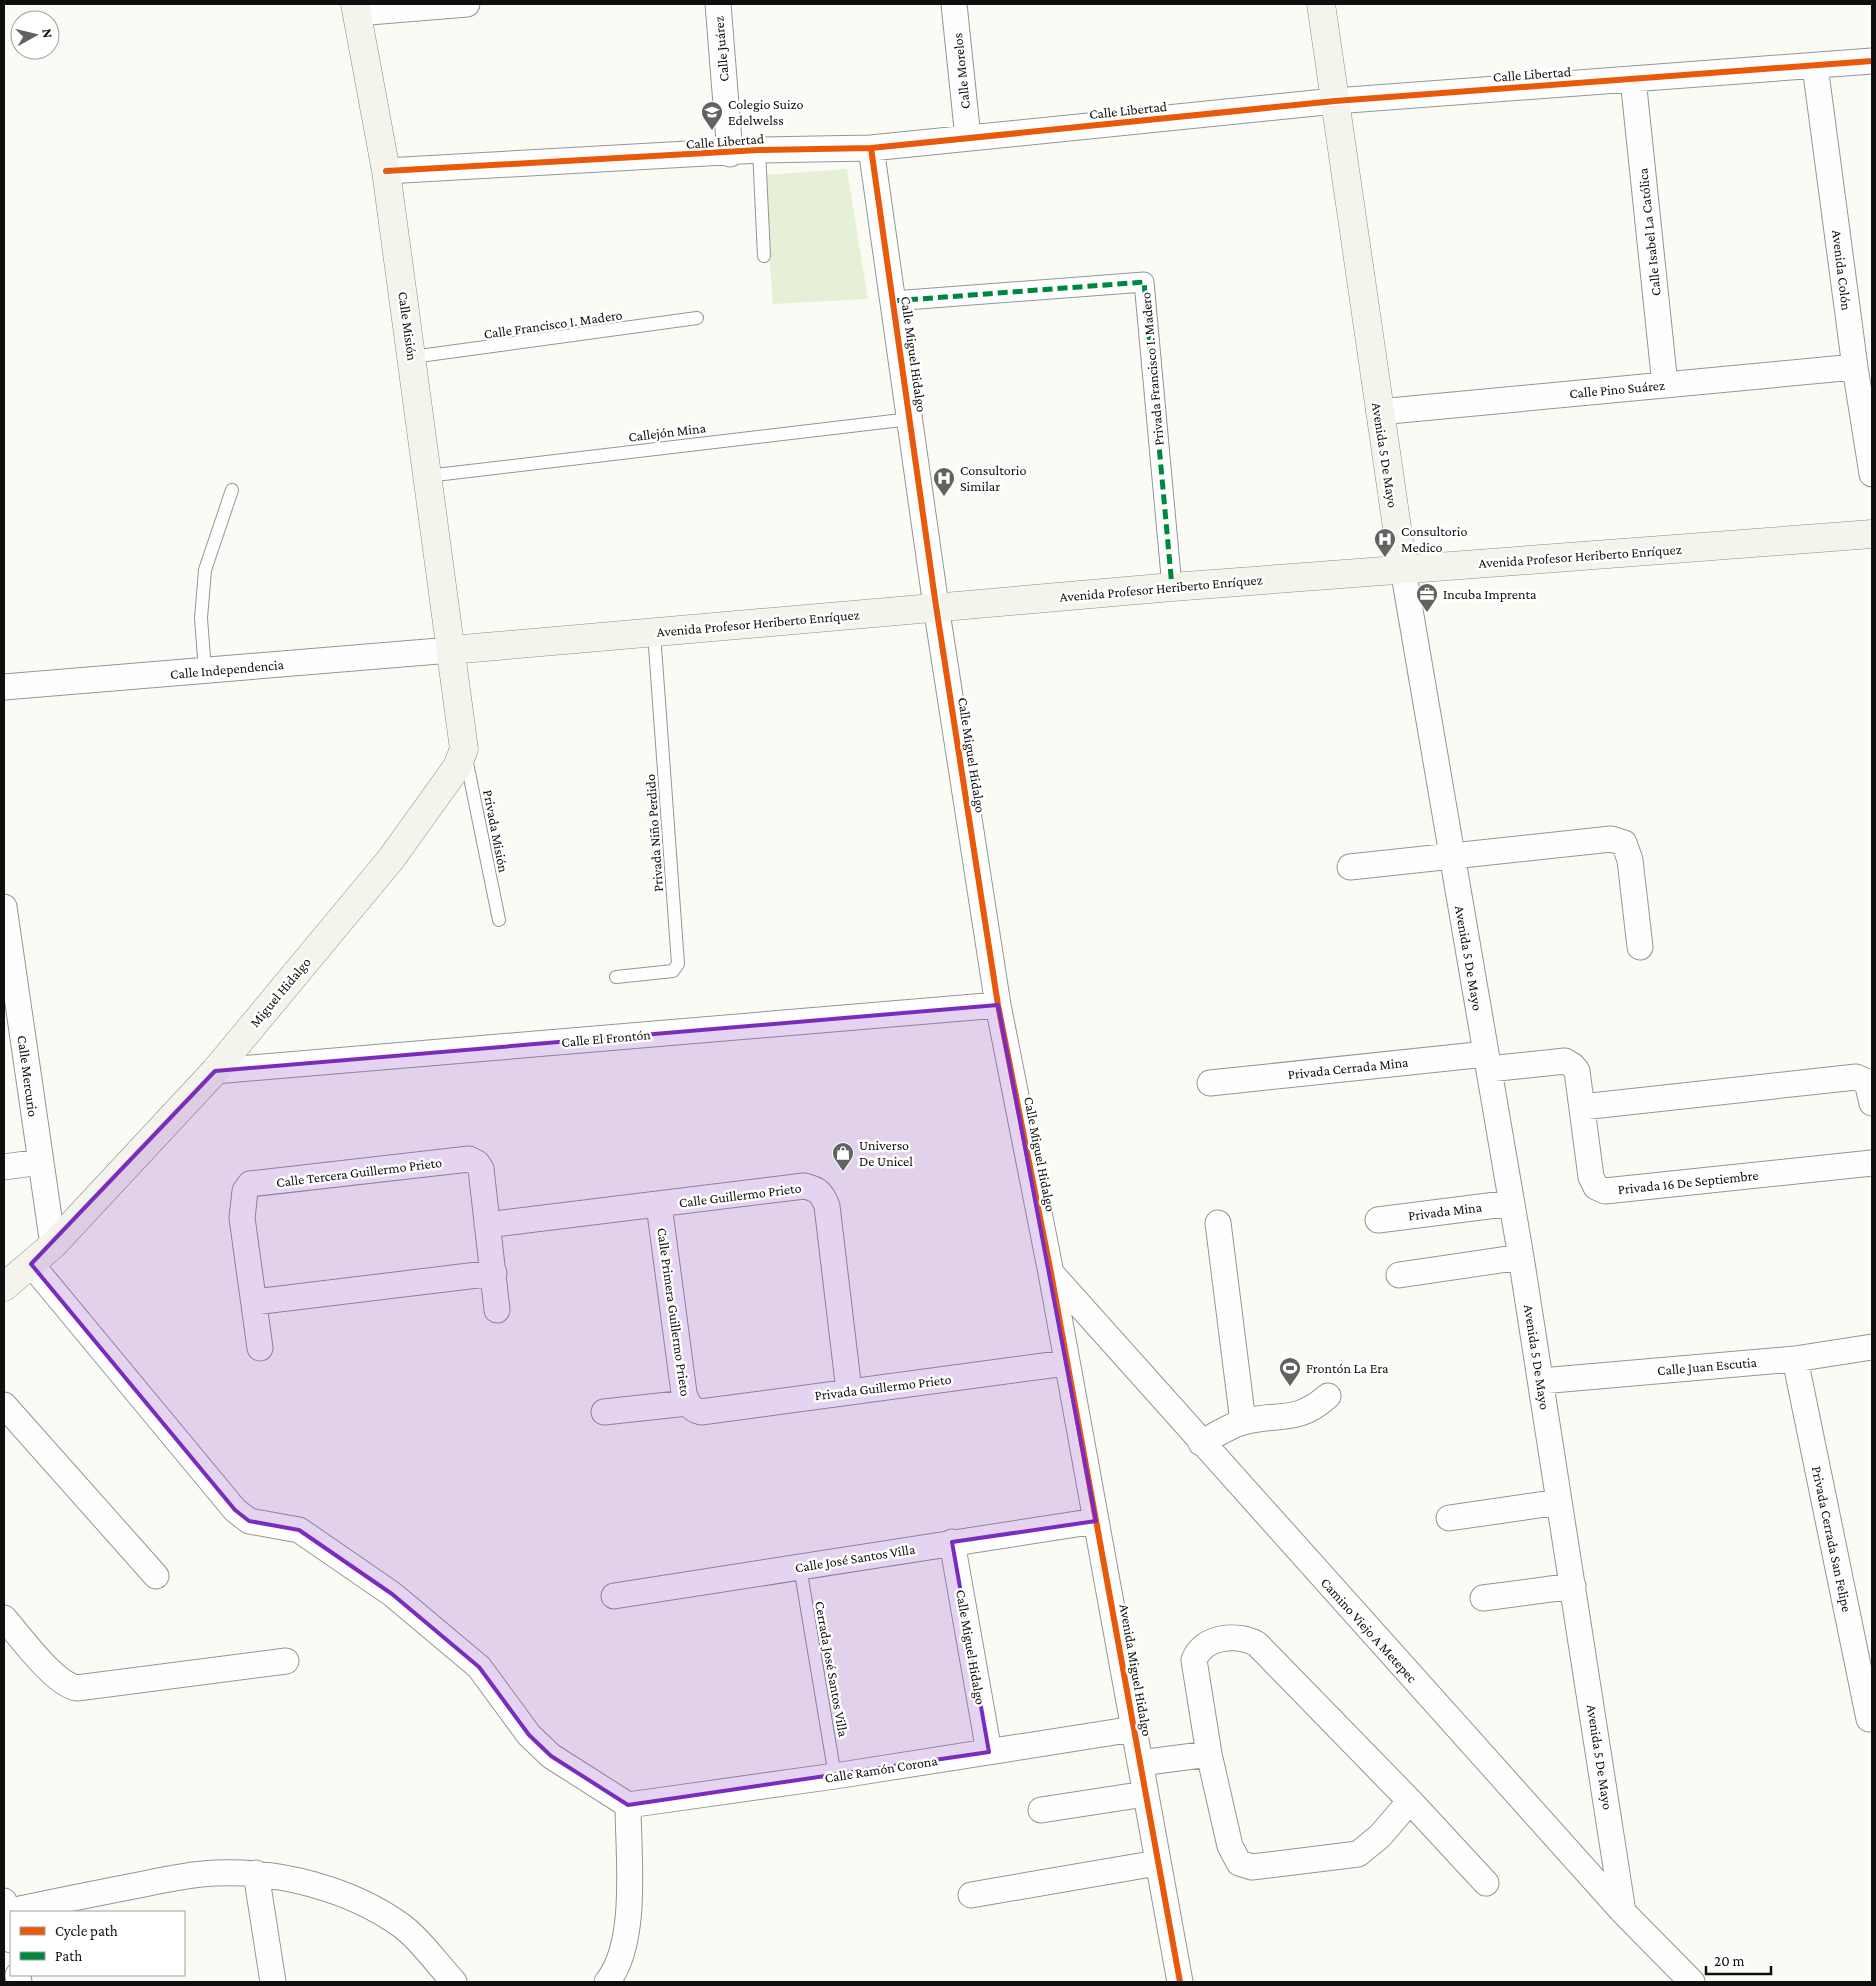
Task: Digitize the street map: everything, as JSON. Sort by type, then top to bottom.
[{"type":"main road","name":"Avenida 5 De Mayo","points":[[1321,4],[1378,412],[1403,569]]},
{"type":"main road","name":"Calle Misión","points":[[356,8],[386,171],[450,650]]},
{"type":"main road","name":"Avenida Profesor Heriberto Enríquez","points":[[450,650],[936,606],[1872,534]]},
{"type":"main road","points":[[450,650],[464,749]]},
{"type":"main road","name":"Miguel Hidalgo","points":[[4,1287],[53,1245],[215,1071],[391,859],[457,767],[464,749]]},
{"type":"street","points":[[356,8],[467,4]]},
{"type":"street","name":"Calle Juárez","points":[[718,4],[730,154]]},
{"type":"street","name":"Calle Morelos","points":[[954,4],[968,138]]},
{"type":"street","name":"Calle Libertad","points":[[386,171],[730,154],[759,150],[871,148],[1335,101],[1815,66],[1872,60]]},
{"type":"street","name":"Avenida Colón","points":[[1815,66],[1855,367],[1872,474]]},
{"type":"street","name":"Calle Isabel La Católica","points":[[1633,79],[1665,385]]},
{"type":"street","name":"Calle Miguel Hidalgo","points":[[871,148],[936,606],[998,1005],[1051,1273],[1066,1363]]},
{"type":"street","name":"Privada Francisco I. Madero","points":[[893,301],[1144,282],[1172,587]]},
{"type":"street","name":"Calle Pino Suárez","points":[[1378,412],[1855,367]]},
{"type":"street","name":"Avenida 5 De Mayo","points":[[1403,569],[1521,1257],[1623,1912]]},
{"type":"street","name":"Calle Independencia","points":[[4,687],[450,650]]},
{"type":"street","points":[[1350,867],[1610,839],[1624,843],[1630,860],[1640,947]]},
{"type":"street","name":"Calle Mercurio","points":[[4,907],[53,1245]]},
{"type":"street","name":"Calle El Frontón","points":[[215,1071],[998,1005]]},
{"type":"street","name":"Privada Cerrada Mina","points":[[1210,1083],[1487,1062]]},
{"type":"street","name":"Privada 16 De Septiembre","points":[[1487,1062],[1569,1063],[1577,1071],[1591,1177],[1596,1187],[1604,1191],[1872,1163]]},
{"type":"street","points":[[1582,1107],[1856,1077],[1867,1082],[1872,1102]]},
{"type":"street","name":"Calle Tercera Guillermo Prieto","points":[[260,1348],[242,1218],[245,1191],[250,1184],[469,1159],[477,1163],[481,1169],[497,1310]]},
{"type":"street","points":[[4,1166],[40,1162]]},
{"type":"street","name":"Calle Guillermo Prieto","points":[[487,1225],[804,1186],[813,1188],[822,1194],[827,1206],[849,1391]]},
{"type":"street","name":"Privada Mina","points":[[1378,1220],[1512,1203]]},
{"type":"street","name":"Calle Primera Guillermo Prieto","points":[[659,1205],[694,1407]]},
{"type":"street","points":[[1218,1223],[1243,1422]]},
{"type":"street","points":[[1399,1274],[1521,1257]]},
{"type":"street","points":[[31,1264],[235,1510],[249,1521],[298,1530],[392,1594],[479,1667],[528,1735],[551,1756],[628,1805],[629,1915],[621,1951],[607,1982]]},
{"type":"street","points":[[254,1302],[494,1273]]},
{"type":"street","name":"Camino Viejo A Metepec","points":[[1051,1273],[1201,1443],[1623,1912],[1692,1982]]},
{"type":"street","name":"Calle Juan Escutia","points":[[1541,1381],[1795,1359],[1872,1347]]},
{"type":"street","name":"Privada Cerrada San Felipe","points":[[1795,1359],[1869,1719]]},
{"type":"street","name":"Privada Guillermo Prieto","points":[[604,1412],[694,1407],[849,1391],[1066,1363]]},
{"type":"street","name":"Avenida Miguel Hidalgo","points":[[1066,1363],[1180,1982]]},
{"type":"street","points":[[1201,1443],[1243,1422],[1300,1414],[1312,1409],[1328,1396]]},
{"type":"street","points":[[4,1405],[156,1576]]},
{"type":"street","points":[[1449,1518],[1559,1502]]},
{"type":"street","name":"Calle José Santos Villa","points":[[614,1596],[1096,1521]]},
{"type":"street","name":"Calle Miguel Hidalgo","points":[[952,1542],[989,1752]]},
{"type":"street","points":[[1483,1598],[1573,1586]]},
{"type":"street","points":[[4,1618],[58,1678],[70,1687],[78,1688],[286,1661]]},
{"type":"street","points":[[1410,1801],[1380,1836],[1358,1854],[1252,1867],[1239,1863],[1230,1846],[1209,1754],[1194,1660],[1202,1647],[1209,1643],[1232,1637],[1245,1638],[1268,1653],[1410,1801],[1486,1883]]},
{"type":"street","name":"Calle Ramón Corona","points":[[628,1805],[835,1776],[1134,1729]]},
{"type":"street","points":[[1140,1763],[1209,1754]]},
{"type":"street","points":[[1041,1810],[1145,1794]]},
{"type":"street","points":[[971,1895],[1158,1863]]},
{"type":"street","points":[[10,1934],[5,1906],[214,1873],[256,1873],[309,1884],[354,1898],[376,1910],[404,1927],[454,1982]]},
{"type":"street","points":[[256,1873],[273,1982]]},
{"type":"lane","points":[[759,150],[764,256]]},
{"type":"lane","name":"Calle Francisco I. Madero","points":[[412,357],[697,318]]},
{"type":"lane","name":"Callejón Mina","points":[[427,476],[910,419]]},
{"type":"lane","points":[[205,671],[200,618],[205,570],[232,490]]},
{"type":"lane","name":"Privada Niño Perdido","points":[[616,978],[668,972],[676,968],[678,964],[654,633]]},
{"type":"lane","name":"Privada Misión","points":[[464,749],[499,920]]},
{"type":"lane","name":"Cerrada José Santos Villa","points":[[800,1567],[835,1776]]},
{"type":"highlighted area","points":[[998,1005],[1096,1521],[952,1542],[989,1752],[628,1805],[551,1756],[529,1735],[479,1667],[392,1594],[299,1530],[249,1521],[235,1510],[31,1264],[215,1071]]},
{"type":"green space","points":[[847,169],[868,299],[773,304],[763,175]]},
{"type":"marked path","points":[[893,301],[1144,282],[1172,587]]},
{"type":"cycle path","points":[[386,171],[759,150],[871,148],[1335,101],[1872,61]]},
{"type":"cycle path","points":[[871,148],[936,606],[998,1005],[1051,1273],[1180,1982]]},
{"type":"place","name":"Colegio Suizo Edelwelss","points":[[712,131]]},
{"type":"place","name":"Consultorio Similar","points":[[944,497]]},
{"type":"place","name":"Consultorio Medico","points":[[1385,558]]},
{"type":"place","name":"Incuba Imprenta","points":[[1427,613]]},
{"type":"place","name":"Universo De Unicel","points":[[843,1172]]},
{"type":"place","name":"Frontón La Era","points":[[1290,1387]]}]
